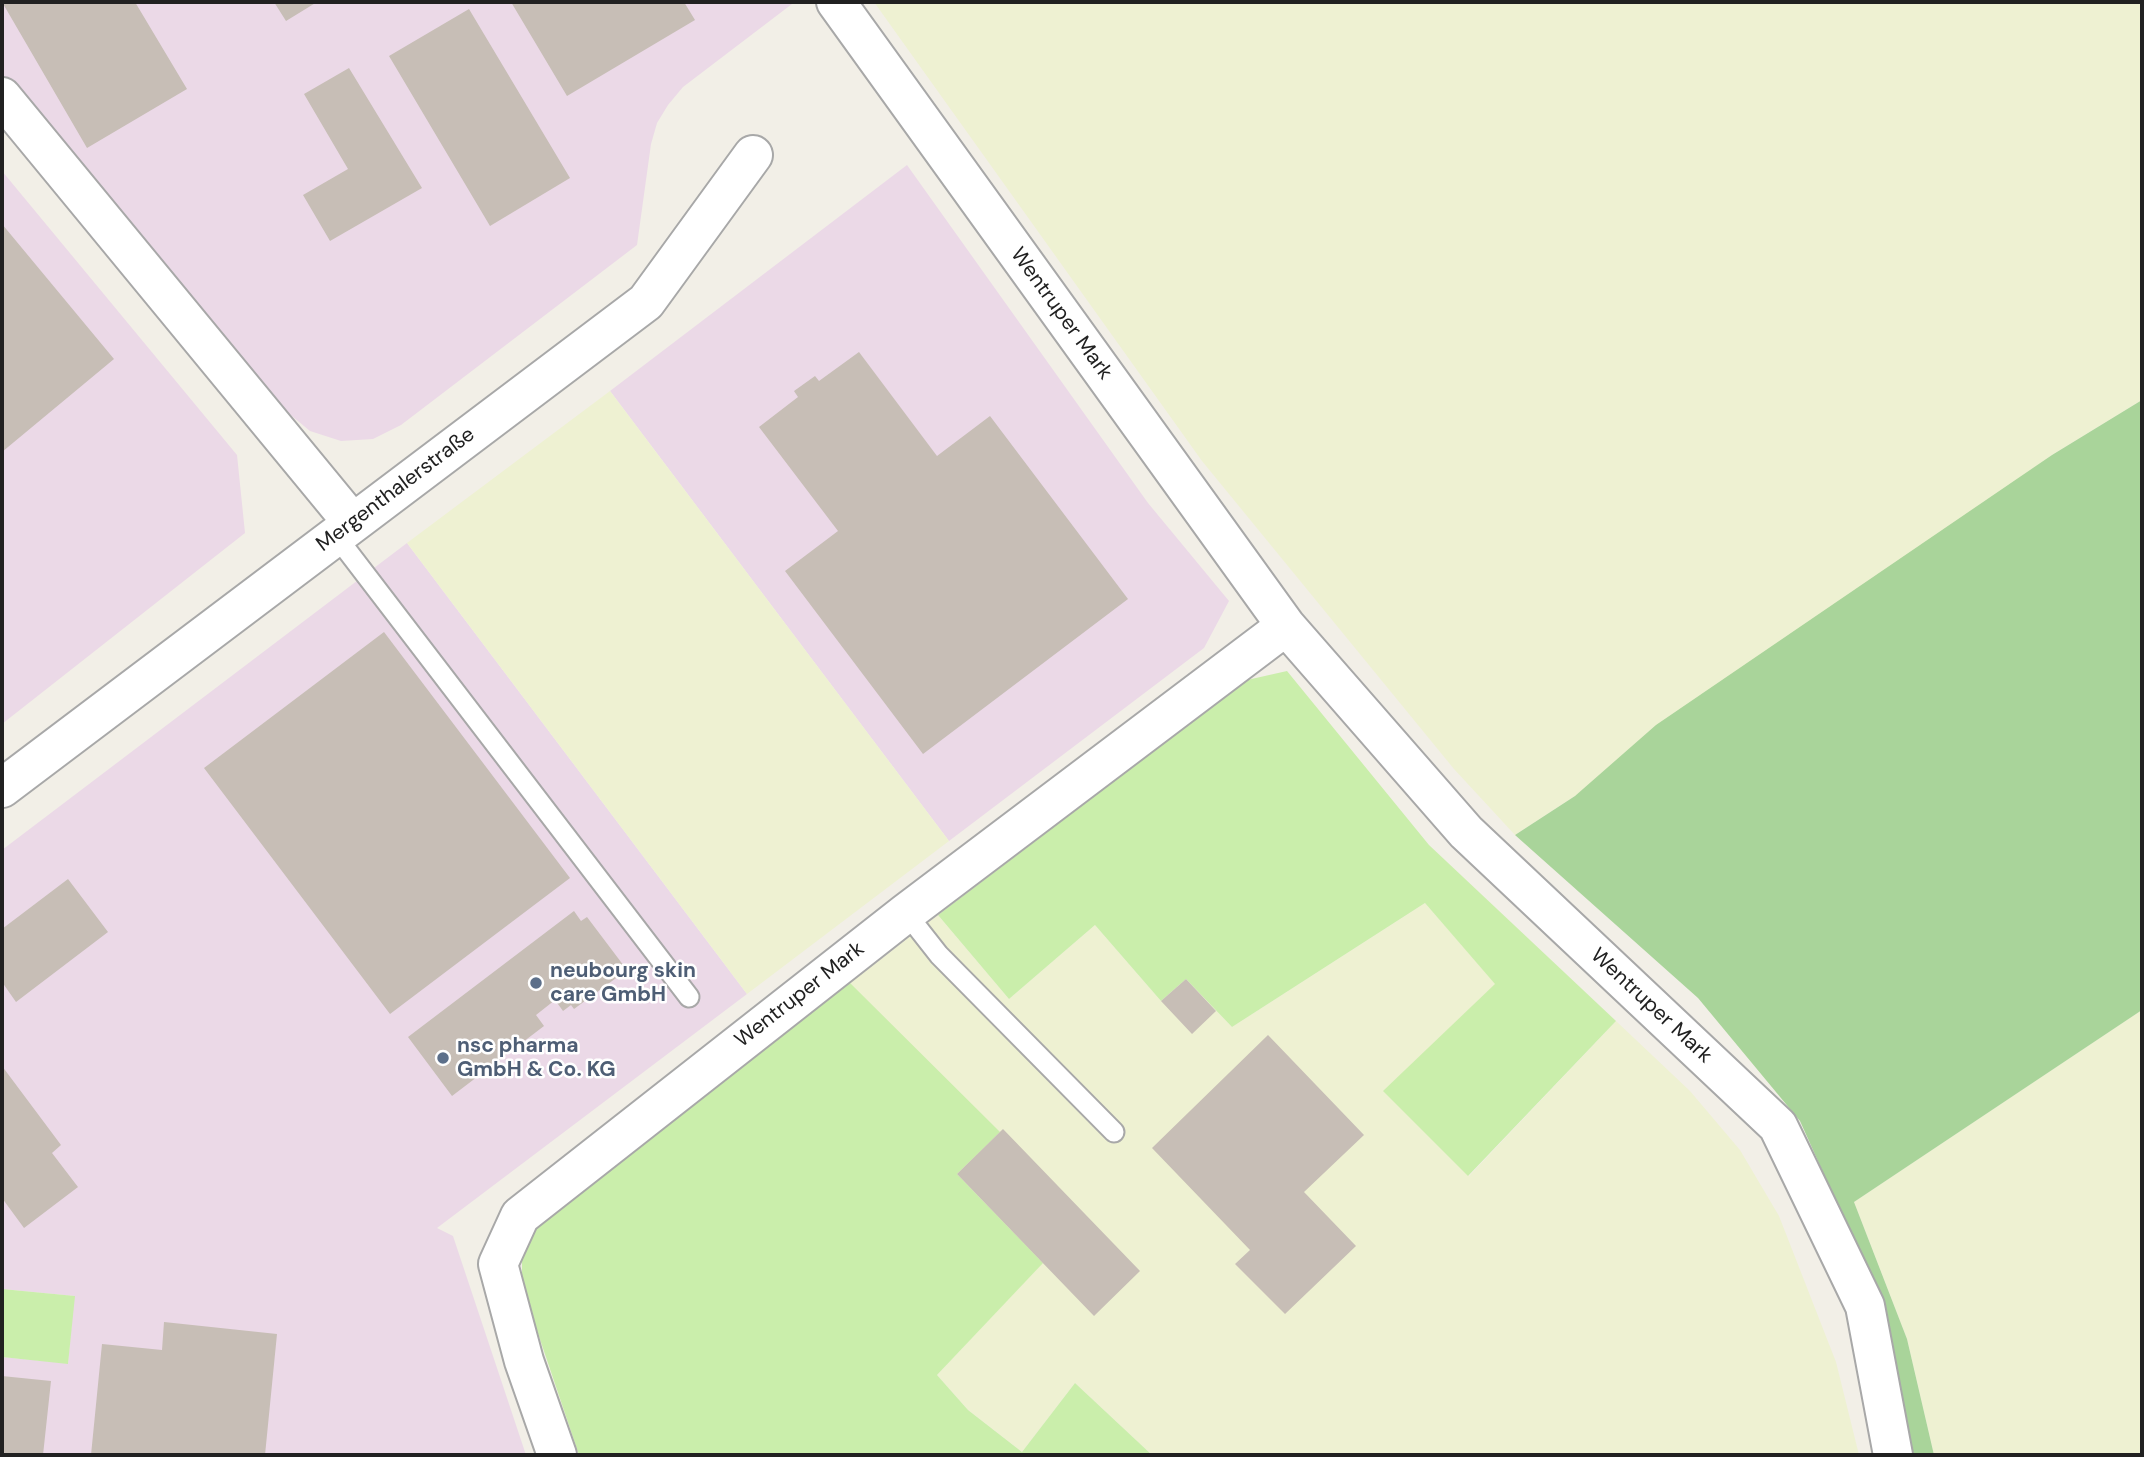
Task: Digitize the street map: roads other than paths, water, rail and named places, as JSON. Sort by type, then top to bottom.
[{"type":"street","name":"Wentruper Mark","points":[[836,2],[1286,626],[1466,832],[1778,1126],[1865,1306],[1893,1455]]},
{"type":"street","points":[[2,97],[344,529]]},
{"type":"street","name":"Mergenthalerstraße","points":[[2,788],[646,302],[752,155]]},
{"type":"street","name":"Wentruper Mark","points":[[557,1455],[524,1361],[498,1264],[520,1216],[906,913],[1286,626]]},
{"type":"lane","points":[[344,529],[689,998]]},
{"type":"lane","points":[[906,913],[939,954],[1114,1132]]},
{"type":"place","name":"neubourg skin care GmbH","points":[[536,983]]},
{"type":"place","name":"nsc pharma GmbH & Co. KG","points":[[443,1058]]}]
